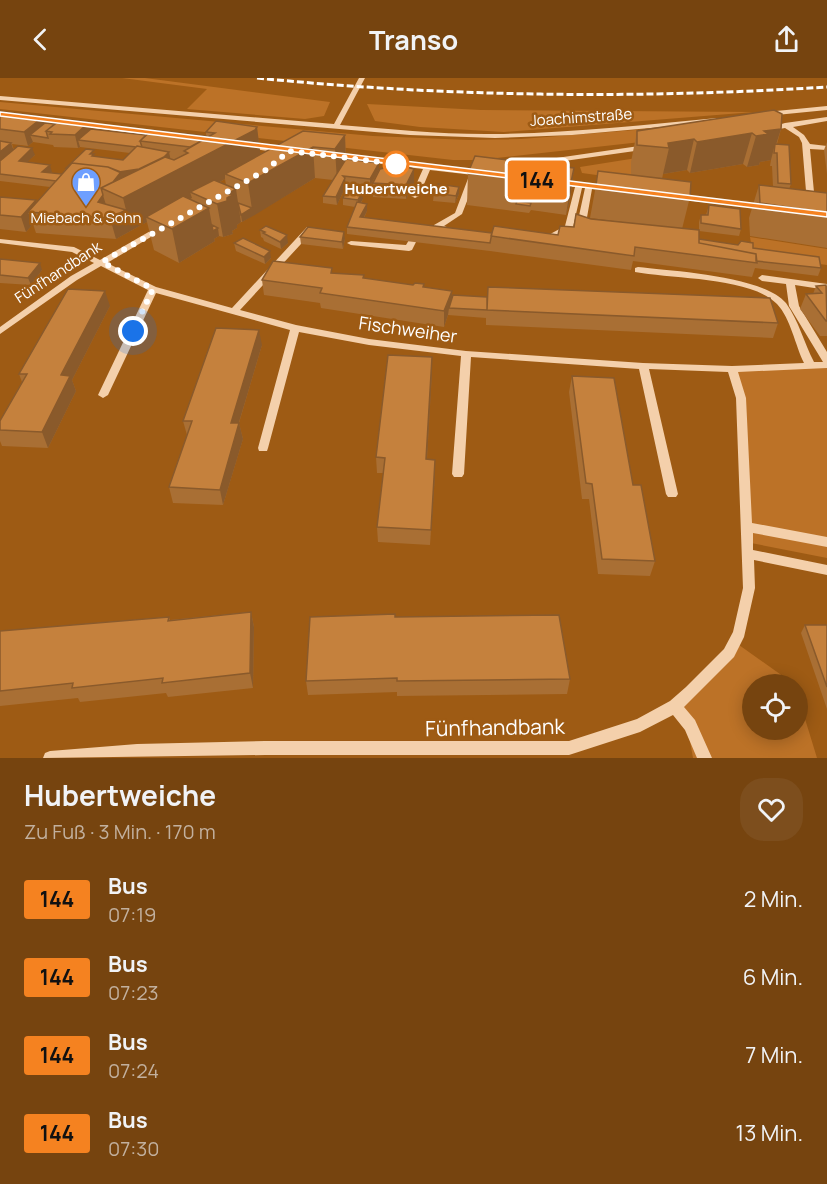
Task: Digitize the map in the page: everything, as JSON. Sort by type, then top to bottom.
[{"type":"street","points":[[336,126],[362,78]]},
{"type":"street","name":"Joachimstraße","points":[[0,98],[410,133],[495,136],[572,133],[722,119]]},
{"type":"street","points":[[812,213],[806,146],[802,136],[788,126],[755,116],[827,108]]},
{"type":"street","points":[[23,117],[173,136]]},
{"type":"street","points":[[754,131],[827,119]]},
{"type":"street","points":[[243,145],[286,155]]},
{"type":"street","points":[[512,167],[561,163],[650,146]]},
{"type":"street","points":[[806,146],[827,148]]},
{"type":"street","points":[[322,155],[489,173]]},
{"type":"street","points":[[415,196],[427,167]]},
{"type":"street","points":[[461,230],[434,229],[458,214],[476,173]]},
{"type":"street","points":[[555,182],[567,179],[579,185],[613,189]]},
{"type":"street","points":[[532,239],[544,241],[569,227],[579,185]]},
{"type":"street","points":[[589,186],[581,225],[593,226]]},
{"type":"street","points":[[671,196],[776,208]]},
{"type":"street","name":"Fünfhandbank","points":[[0,330],[74,278],[173,222]]},
{"type":"street","points":[[233,312],[308,229],[319,230]]},
{"type":"street","name":"Fischweiher","points":[[0,241],[65,248],[102,262],[153,289],[295,328],[369,342],[466,354],[643,366],[732,369],[827,365]]},
{"type":"street","points":[[351,243],[409,248],[412,242]]},
{"type":"street","points":[[638,270],[748,285],[767,292],[782,303],[811,366]]},
{"type":"street","points":[[762,278],[827,287]]},
{"type":"street","points":[[790,282],[794,306],[827,360]]},
{"type":"street","points":[[103,395],[153,289]]},
{"type":"street","points":[[262,448],[295,328]]},
{"type":"street","points":[[458,474],[466,354]]},
{"type":"street","points":[[643,366],[672,494]]},
{"type":"street","name":"Fünfhandbank","points":[[50,758],[137,751],[484,754],[569,748],[640,725],[675,706],[729,653],[740,633],[749,588],[741,398],[732,369]]},
{"type":"street","points":[[747,527],[827,542]]},
{"type":"street","points":[[749,554],[827,570]]},
{"type":"street","points":[[675,706],[690,724],[705,758]]},
{"type":"shaded area","points":[[122,78],[145,78],[330,102],[324,116],[305,119],[187,109],[207,89]]},
{"type":"shaded area","points":[[0,102],[373,136],[469,140],[521,139],[749,121],[695,136],[478,160],[453,160],[0,109]]},
{"type":"shaded area","points":[[367,104],[481,110],[754,112],[504,132],[420,127],[375,121]]},
{"type":"shaded area","points":[[668,153],[640,181],[582,173],[580,167]]},
{"type":"shaded area","points":[[750,237],[827,249],[827,265],[753,255]]},
{"type":"shaded area","points":[[827,366],[827,558],[751,543],[734,370]]},
{"type":"shaded area","points":[[739,645],[780,674],[742,674],[742,740],[808,740],[808,729],[817,758],[693,758],[683,702]]},
{"type":"building","points":[[774,110],[782,114],[781,129],[764,131],[768,134],[756,136],[752,133],[697,142],[694,139],[668,143],[669,148],[637,145],[637,131]]},
{"type":"building","points":[[0,111],[43,117],[24,132],[0,129]]},
{"type":"building","points":[[61,119],[89,122],[75,135],[50,134],[52,132],[46,131]]},
{"type":"building","points":[[216,121],[257,127],[123,198],[101,188],[165,157],[174,160],[188,153],[184,151],[215,133],[206,132]]},
{"type":"building","points":[[45,123],[55,124],[46,131],[48,138],[30,135]]},
{"type":"building","points":[[91,129],[146,135],[140,141],[142,147],[78,140]]},
{"type":"building","points":[[152,130],[206,136],[207,138],[190,147],[140,141]]},
{"type":"building","points":[[303,131],[345,135],[335,149],[313,147],[248,183],[225,174]]},
{"type":"building","points":[[0,141],[11,143],[0,152]]},
{"type":"building","points":[[775,144],[789,145],[791,184],[778,183]]},
{"type":"building","points":[[18,146],[32,148],[19,161],[50,165],[42,172],[62,174],[56,181],[0,174],[0,161]]},
{"type":"building","points":[[137,146],[169,152],[164,157],[139,169],[119,172],[108,167],[72,163],[66,168],[86,149],[94,150],[90,154],[94,154],[92,156],[123,160]]},
{"type":"building","points":[[475,156],[574,168],[571,182],[468,173]]},
{"type":"building","points":[[346,159],[379,163],[370,179],[343,176],[345,178],[336,197],[323,196]]},
{"type":"building","points":[[72,163],[108,167],[121,172],[113,182],[101,188],[103,195],[98,202],[126,210],[110,218],[28,212]]},
{"type":"building","points":[[399,165],[414,169],[406,185],[373,183],[380,169]]},
{"type":"building","points":[[598,171],[691,182],[690,197],[596,185]]},
{"type":"building","points":[[214,180],[236,189],[228,194],[232,195],[227,198],[227,201],[217,204],[190,192]]},
{"type":"building","points":[[438,184],[459,187],[456,196],[434,193]]},
{"type":"building","points":[[759,185],[827,193],[827,213],[760,203]]},
{"type":"building","points":[[347,190],[362,192],[358,200],[343,198]]},
{"type":"building","points":[[183,196],[209,208],[172,229],[146,217]]},
{"type":"building","points":[[0,197],[36,200],[21,217],[0,215]]},
{"type":"building","points":[[517,201],[531,203],[530,206],[516,204]]},
{"type":"building","points":[[357,202],[367,204],[360,217],[492,233],[490,243],[347,227]]},
{"type":"building","points":[[238,203],[252,208],[241,215]]},
{"type":"building","points":[[709,205],[740,209],[741,229],[701,223],[701,215],[708,215]]},
{"type":"building","points":[[576,214],[591,219],[699,230],[699,243],[756,254],[757,263],[635,247],[634,256],[491,236],[494,226],[558,235],[560,226],[574,227]]},
{"type":"building","points":[[266,226],[287,235],[280,242],[260,230]]},
{"type":"building","points":[[308,227],[344,232],[342,242],[300,237]]},
{"type":"building","points":[[243,238],[270,251],[264,257],[234,243]]},
{"type":"building","points":[[699,239],[738,245],[741,241],[753,243],[753,248],[819,257],[821,268],[756,261],[756,254],[699,243]]},
{"type":"building","points":[[0,259],[40,263],[28,278],[0,275]]},
{"type":"building","points":[[273,261],[332,268],[331,273],[364,275],[363,278],[413,285],[415,283],[424,284],[423,287],[452,291],[444,311],[320,293],[322,288],[262,280]]},
{"type":"building","points":[[826,285],[827,321],[806,294],[822,293],[816,286]]},
{"type":"building","points":[[488,287],[770,298],[778,323],[487,310]]},
{"type":"building","points":[[68,289],[105,291],[61,375],[70,376],[42,432],[0,430],[0,421],[27,374],[19,374]]},
{"type":"building","points":[[453,295],[487,297],[487,310],[449,308]]},
{"type":"building","points":[[216,328],[259,330],[231,423],[239,423],[220,490],[169,487],[192,421],[183,421]]},
{"type":"building","points":[[388,355],[432,357],[426,459],[435,460],[431,530],[377,527],[385,458],[376,457]]},
{"type":"building","points":[[572,376],[614,378],[633,485],[641,485],[655,561],[602,559],[592,484],[586,483]]},
{"type":"building","points":[[251,612],[250,673],[162,683],[163,678],[72,688],[73,683],[0,691],[0,631],[169,617],[168,621]]},
{"type":"building","points":[[395,614],[395,617],[559,615],[570,679],[397,681],[397,678],[306,681],[310,617]]},
{"type":"building","points":[[805,625],[827,625],[827,687]]},
{"type":"railway","points":[[257,78],[399,89],[542,94],[684,93],[827,87]]},
{"type":"bus line","name":"144","points":[[0,114],[289,151],[827,214]]},
{"type":"place","name":"Hubertweiche","points":[[396,164]]},
{"type":"place","name":"Miebach & Sohn","points":[[86,208]]},
{"type":"route","points":[[133,331],[153,289],[102,262],[266,170],[289,151],[398,164],[396,164]]}]
